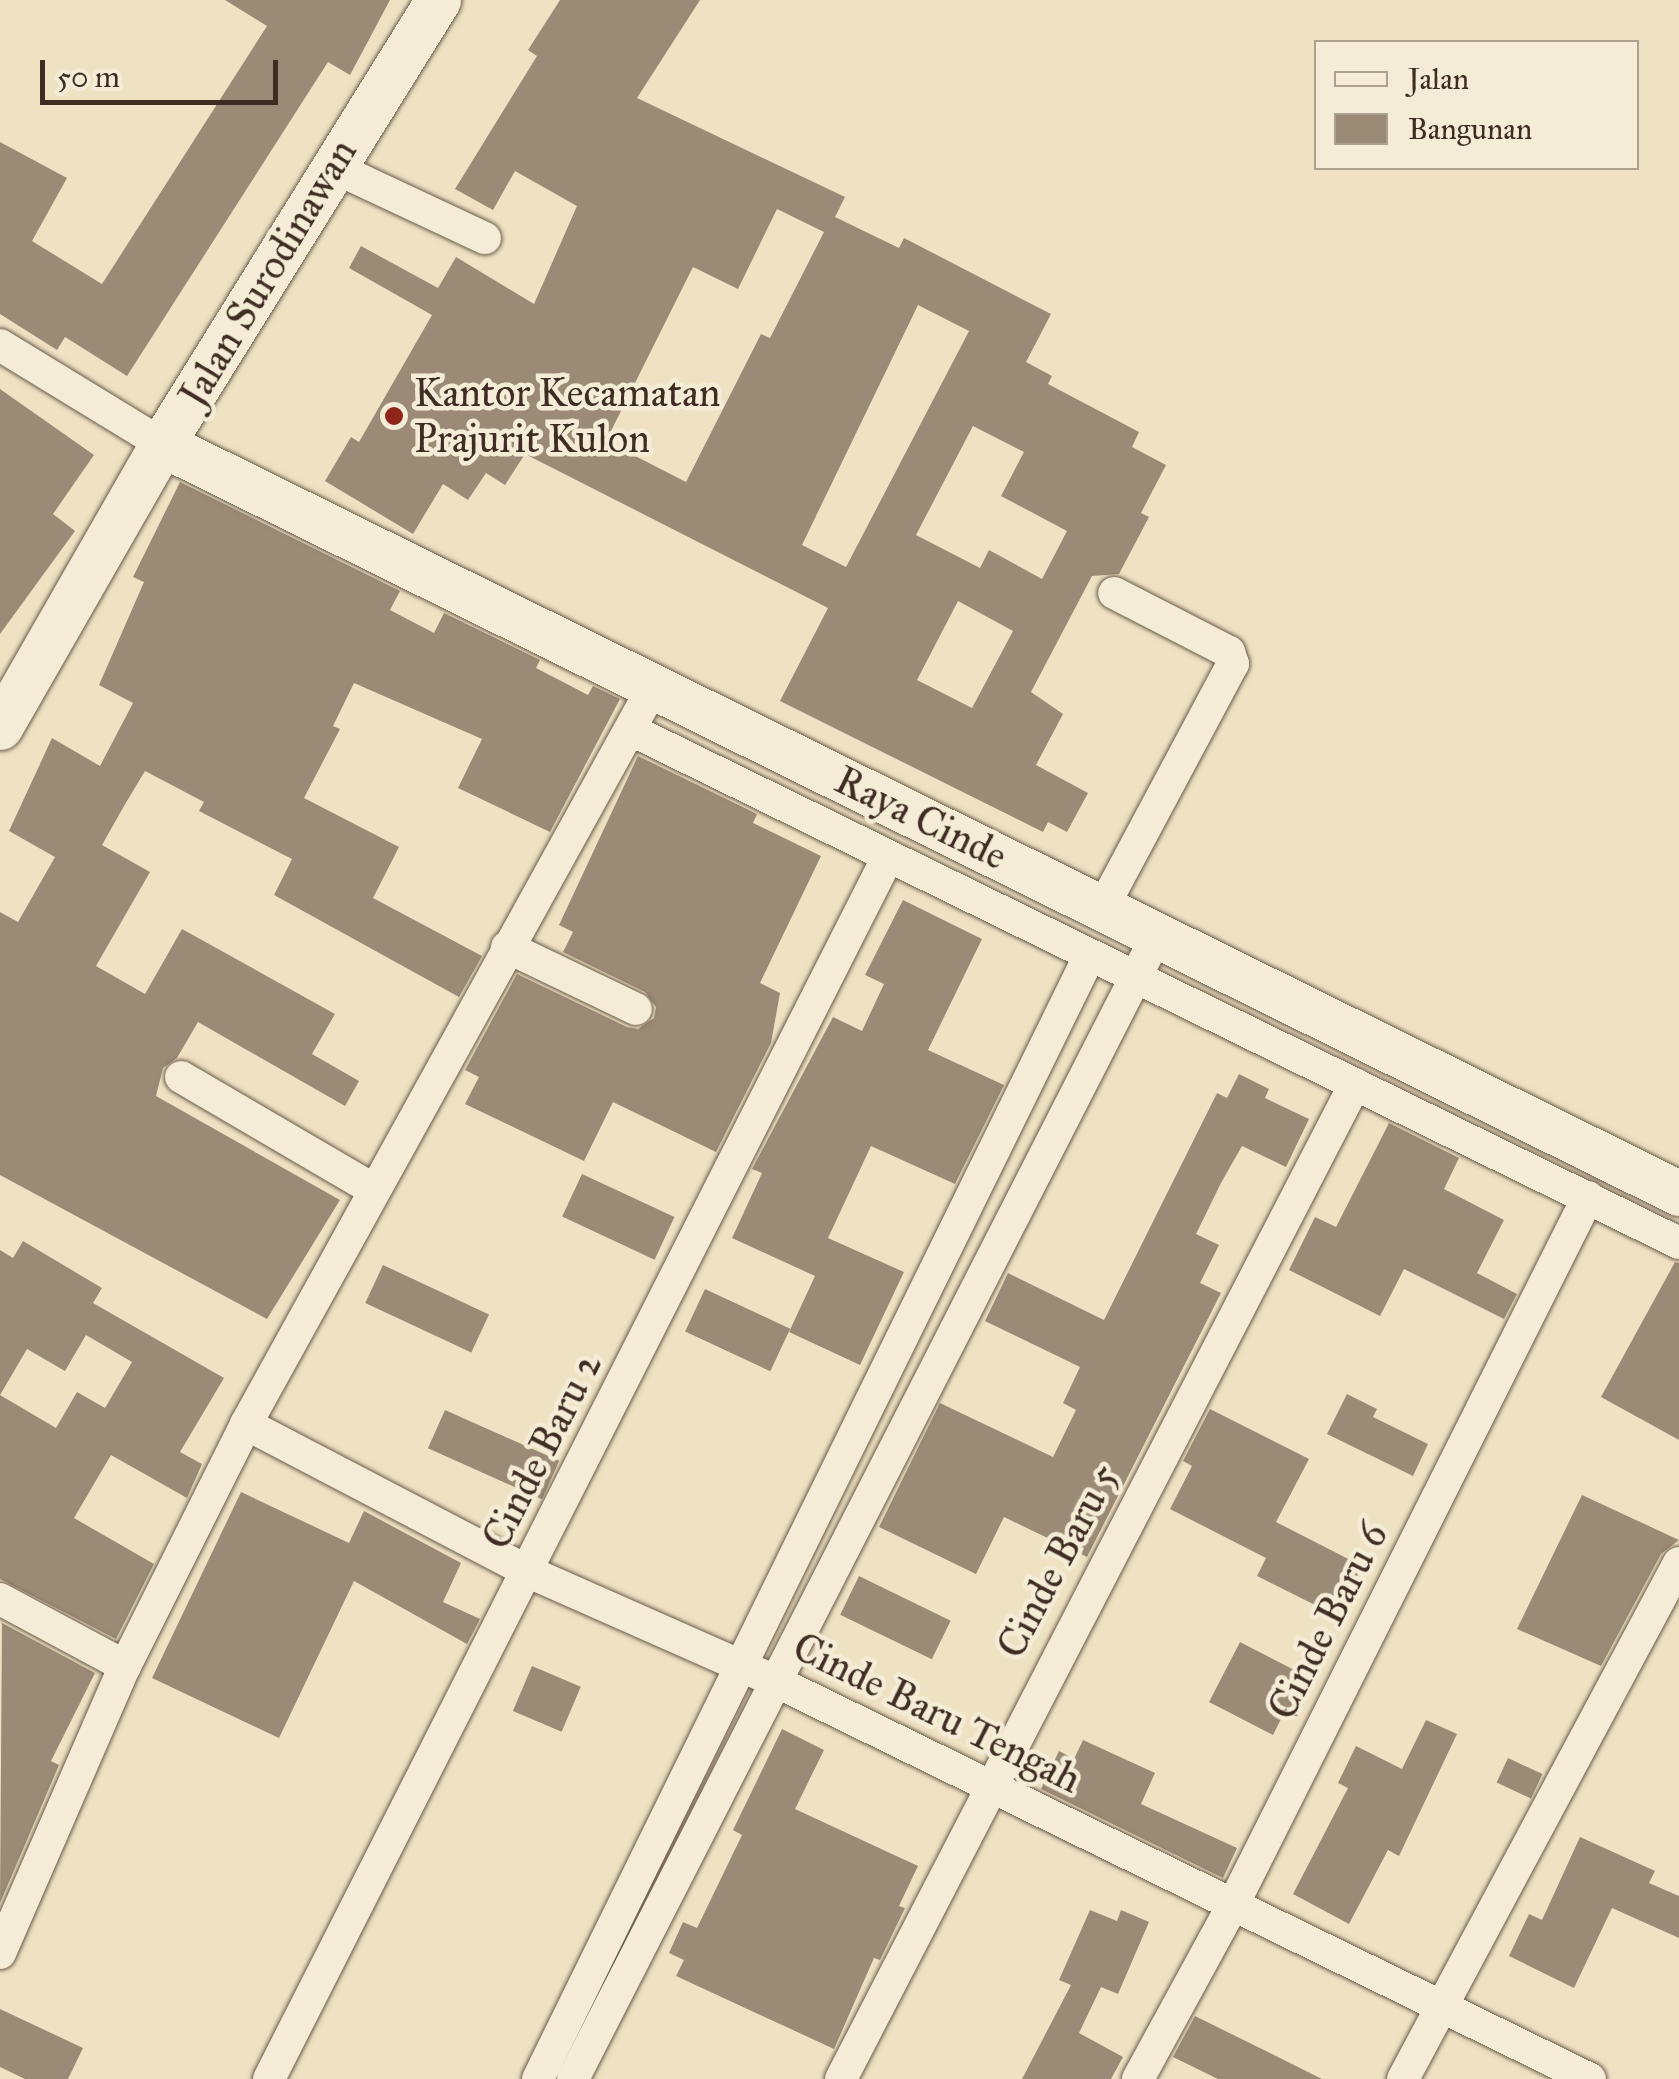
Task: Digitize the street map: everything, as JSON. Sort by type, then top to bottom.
[{"type":"street","name":"Jalan Surodinawan","points":[[0,727],[162,444],[438,0]]},
{"type":"street","points":[[332,166],[485,238]]},
{"type":"street","points":[[0,345],[162,444]]},
{"type":"street","name":"Raya Cinde","points":[[162,444],[1102,907],[1144,960],[1355,1084],[1679,1243]]},
{"type":"street","points":[[1102,907],[1233,664],[1229,652],[1114,593]]},
{"type":"street","points":[[0,1953],[125,1666],[246,1424],[372,1189],[653,688]]},
{"type":"street","name":"Raya Cinde","points":[[631,730],[1088,958],[1144,960],[1679,1192]]},
{"type":"street","name":"Cinde Baru 2","points":[[269,2079],[887,859]]},
{"type":"street","points":[[507,947],[636,1009]]},
{"type":"street","points":[[538,2079],[1088,958]]},
{"type":"street","points":[[574,2079],[1144,960]]},
{"type":"street","points":[[180,1077],[372,1189]]},
{"type":"street","name":"Cinde Baru 5","points":[[842,2079],[989,1786],[1355,1084]]},
{"type":"street","name":"Cinde Baru 6","points":[[1138,2079],[1233,1905],[1588,1197]]},
{"type":"street","name":"Cinde Baru Tengah","points":[[246,1424],[529,1572],[775,1681],[1590,2079]]},
{"type":"street","points":[[1402,2079],[1679,1563]]},
{"type":"street","points":[[0,1599],[125,1666]]},
{"type":"building","points":[[225,0],[390,0],[350,75],[328,62],[127,376],[65,337],[57,350],[0,314],[0,142],[67,178],[32,241],[102,284],[267,26]]},
{"type":"building","points":[[560,0],[700,0],[637,98],[845,197],[835,217],[899,248],[904,238],[1051,314],[1026,362],[1052,376],[1048,384],[1139,432],[1132,447],[1166,465],[1141,513],[1149,517],[1119,574],[1092,576],[1031,692],[1063,714],[1036,765],[1088,793],[1067,832],[1048,822],[1043,832],[780,701],[828,608],[525,454],[505,485],[486,473],[468,500],[443,484],[413,534],[325,481],[351,437],[359,442],[432,315],[349,268],[361,246],[438,288],[456,257],[534,304],[577,206],[515,171],[493,210],[455,189],[537,56],[528,50]],"holes":[[[777,209],[824,232],[770,338],[761,334],[686,482],[606,441],[693,267],[738,289]],[[918,305],[969,331],[846,567],[802,545]],[[973,426],[1024,452],[1001,496],[1067,531],[1042,579],[989,550],[980,568],[916,535]],[[958,601],[1013,631],[972,708],[917,680]]]},
{"type":"building","points":[[0,389],[94,455],[53,514],[75,531],[0,634]]},
{"type":"building","points":[[180,482],[400,591],[390,610],[434,633],[444,613],[540,660],[536,668],[588,695],[593,686],[620,699],[550,832],[458,788],[482,739],[354,683],[333,726],[340,729],[304,798],[399,847],[373,898],[482,956],[459,997],[274,895],[292,859],[199,811],[204,802],[145,771],[124,806],[102,845],[150,872],[96,966],[145,994],[182,929],[335,1014],[312,1054],[359,1081],[345,1106],[198,1022],[177,1058],[163,1068],[156,1096],[340,1200],[267,1319],[0,1175],[0,912],[18,922],[55,857],[9,831],[52,738],[100,766],[133,703],[99,685],[144,582],[133,577]]},
{"type":"building","points":[[638,756],[757,814],[753,823],[821,856],[760,983],[780,993],[771,1043],[716,1152],[613,1102],[584,1161],[465,1104],[479,1077],[465,1070],[517,974],[627,1027],[638,1029],[654,1018],[656,1007],[645,992],[563,952],[573,932],[559,925]]},
{"type":"building","points":[[903,900],[982,939],[928,1050],[1004,1085],[955,1184],[871,1146],[828,1238],[904,1272],[860,1365],[789,1332],[815,1276],[732,1238],[762,1173],[752,1169],[833,1017],[862,1031],[884,984],[865,975]]},
{"type":"building","points":[[1239,1074],[1269,1089],[1265,1098],[1309,1119],[1286,1167],[1242,1146],[1221,1183],[1196,1234],[1219,1245],[1200,1283],[1221,1293],[1087,1557],[1004,1517],[976,1574],[879,1527],[940,1403],[1053,1457],[1076,1410],[1063,1403],[1080,1367],[985,1321],[1008,1273],[1104,1320],[1217,1093],[1227,1098]]},
{"type":"building","points":[[1389,1123],[1459,1158],[1444,1189],[1504,1220],[1477,1273],[1517,1294],[1504,1319],[1404,1269],[1380,1316],[1289,1270],[1315,1217],[1336,1227]]},
{"type":"building","points":[[582,1174],[674,1217],[655,1260],[562,1217]]},
{"type":"building","points":[[23,1241],[102,1288],[93,1303],[224,1378],[180,1452],[202,1464],[187,1498],[111,1455],[74,1518],[154,1564],[116,1639],[0,1579],[0,1395],[0,1250],[13,1258]],"holes":[[[86,1335],[132,1362],[105,1408],[77,1392],[56,1428],[0,1395],[27,1349],[65,1371]]]},
{"type":"building","points":[[1675,1262],[1679,1263],[1679,1440],[1601,1397]]},
{"type":"building","points":[[383,1265],[489,1314],[471,1353],[365,1303]]},
{"type":"building","points":[[705,1289],[790,1329],[770,1371],[685,1332]]},
{"type":"building","points":[[1347,1394],[1377,1409],[1373,1417],[1428,1444],[1413,1476],[1327,1434]]},
{"type":"building","points":[[1210,1409],[1309,1459],[1276,1522],[1362,1566],[1337,1616],[1257,1576],[1266,1558],[1170,1509],[1192,1466],[1183,1461]]},
{"type":"building","points":[[445,1410],[559,1461],[542,1499],[428,1448]]},
{"type":"building","points":[[241,1492],[349,1543],[364,1511],[461,1563],[443,1602],[480,1619],[467,1644],[354,1581],[279,1738],[152,1678]]},
{"type":"building","points":[[1582,1495],[1679,1540],[1661,1554],[1601,1666],[1517,1629]]},
{"type":"building","points":[[859,1576],[951,1621],[932,1659],[840,1615]]},
{"type":"building","points":[[2,1623],[95,1673],[51,1761],[59,1765],[0,1903]]},
{"type":"building","points":[[1240,1642],[1304,1675],[1299,1682],[1312,1688],[1297,1717],[1285,1711],[1273,1735],[1209,1702]]},
{"type":"building","points":[[532,1666],[581,1687],[562,1732],[513,1711]]},
{"type":"building","points":[[1426,1720],[1457,1734],[1399,1856],[1388,1850],[1349,1924],[1293,1894],[1348,1788],[1338,1783],[1356,1746],[1402,1769]]},
{"type":"building","points":[[782,1729],[824,1750],[795,1809],[918,1866],[899,1906],[905,1908],[880,1960],[874,1958],[834,2049],[676,1976],[684,1960],[669,1953],[683,1922],[697,1928],[742,1835],[733,1830]]},
{"type":"building","points":[[1083,1740],[1155,1773],[1141,1804],[1237,1848],[1223,1878],[1041,1789],[1059,1751],[1074,1759]]},
{"type":"building","points":[[1508,1758],[1542,1774],[1531,1799],[1497,1782]]},
{"type":"building","points":[[1580,1837],[1655,1871],[1649,1883],[1679,1896],[1679,1938],[1612,1908],[1574,1988],[1509,1956],[1529,1914],[1542,1920]]},
{"type":"building","points":[[1090,1910],[1117,1921],[1121,1910],[1149,1922],[1118,1994],[1101,1987],[1079,2033],[1123,2057],[1111,2079],[1022,2079],[1071,1985],[1059,1980]]},
{"type":"building","points":[[0,2009],[83,2048],[68,2079],[25,2079],[0,2067]]},
{"type":"building","points":[[1195,2016],[1322,2079],[1218,2079],[1173,2057]]},
{"type":"place","name":"Kantor Kecamatan Prajurit Kulon","points":[[394,416]]}]
